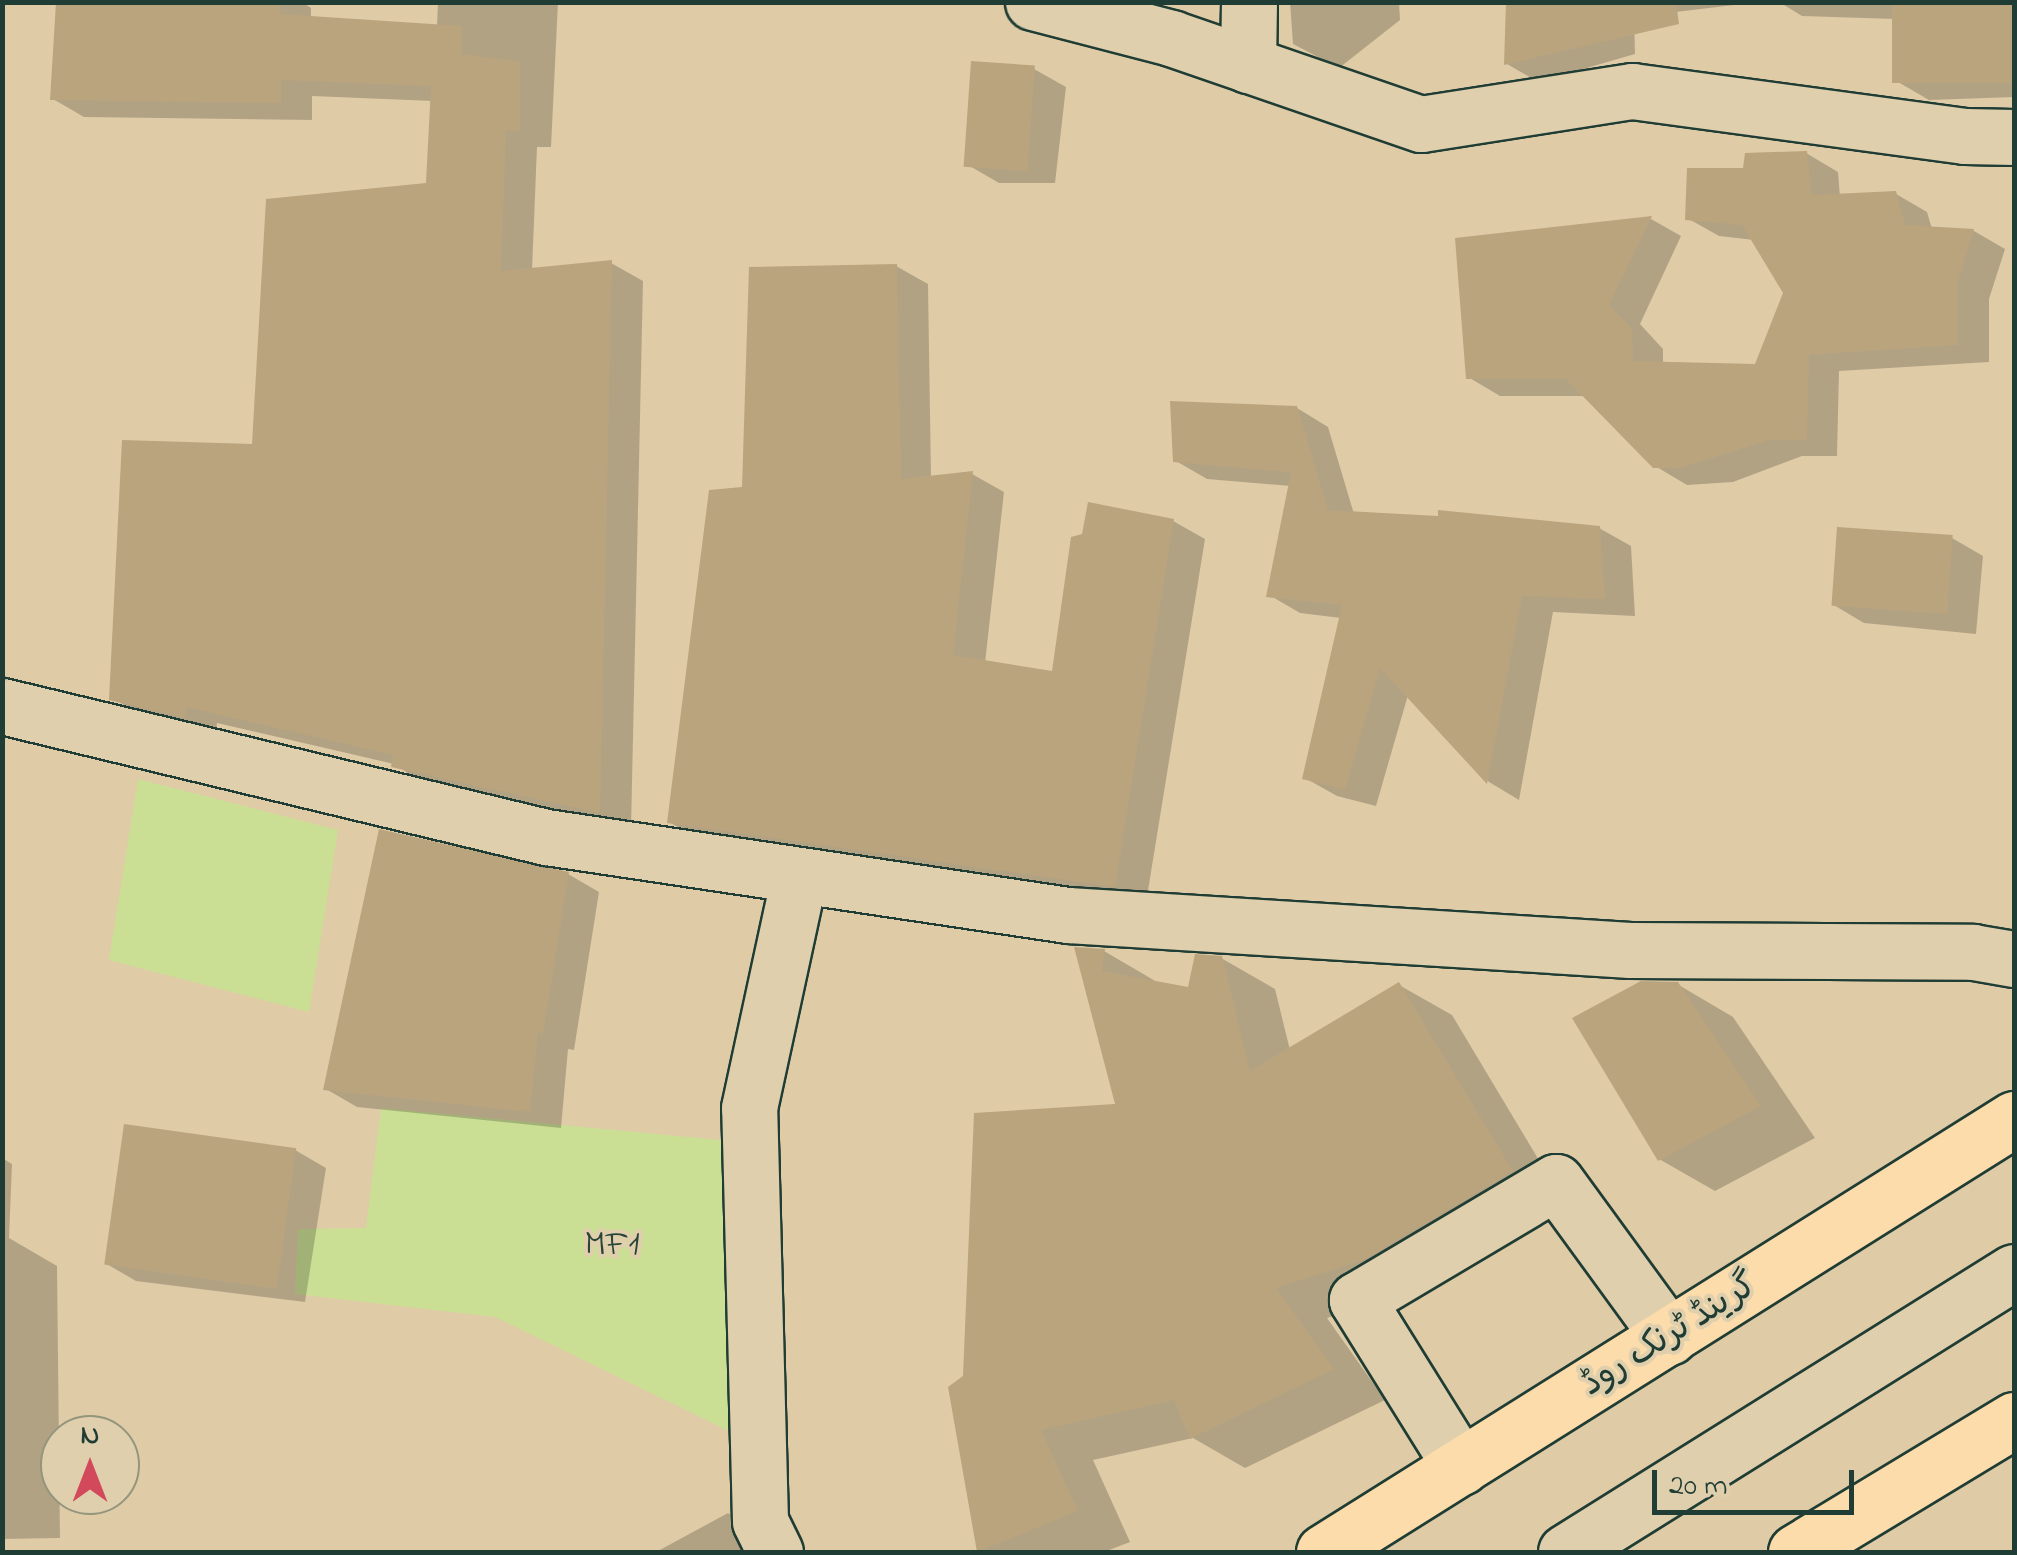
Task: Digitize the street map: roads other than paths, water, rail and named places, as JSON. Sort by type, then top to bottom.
[{"type":"highway","name":"گرینڈ ٹرنک روڈ","points":[[1324,1552],[2014,1119]]},
{"type":"highway","points":[[1796,1552],[2014,1420]]},
{"type":"street","points":[[1033,2],[1248,65],[1420,124],[1632,91],[1965,136],[2014,137]]},
{"type":"street","points":[[1248,65],[1249,2]]},
{"type":"street","points":[[2,706],[546,837],[1068,915],[1630,950],[1972,952],[2014,959]]},
{"type":"street","points":[[775,1552],[760,1521],[749,1108],[799,876]]},
{"type":"street","points":[[1461,1467],[1357,1300],[1556,1182],[1669,1337]]},
{"type":"street","points":[[1566,1552],[2014,1272]]},
{"type":"park label","name":"MF1","points":[[612,1246]]}]
